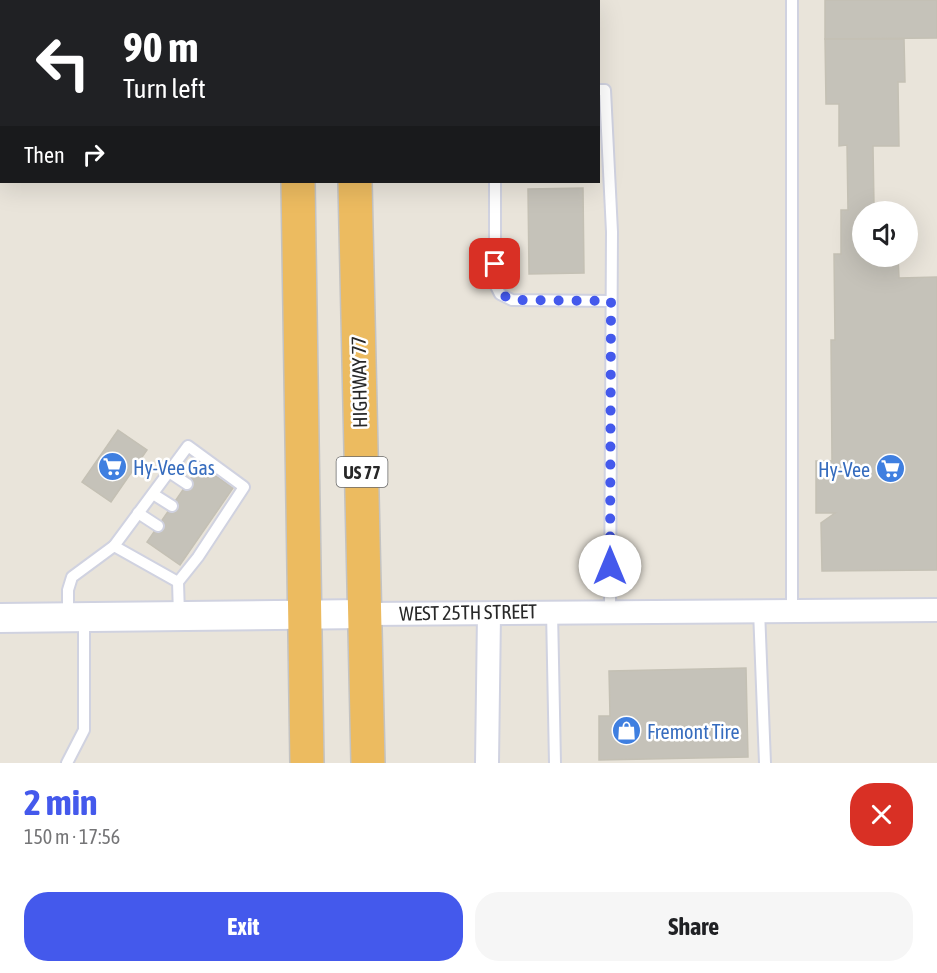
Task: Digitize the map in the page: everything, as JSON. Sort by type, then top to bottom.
[{"type":"highway","points":[[298,183],[307,763]]},
{"type":"highway","name":"HIGHWAY 77","points":[[355,183],[368,763]]},
{"type":"street","name":"WEST 25TH STREET","points":[[0,618],[489,614],[610,610],[937,610]]},
{"type":"street","points":[[487,763],[489,614]]},
{"type":"lane","points":[[792,0],[792,610]]},
{"type":"lane","points":[[600,90],[605,90],[603,154],[611,301],[610,610]]},
{"type":"lane","points":[[495,183],[495,284],[500,294],[512,300],[611,301]]},
{"type":"lane","points":[[67,763],[84,730],[76,617],[68,590],[72,577],[114,546],[188,447],[244,487],[223,510],[194,553],[178,582],[179,616]]},
{"type":"lane","points":[[169,472],[187,484]]},
{"type":"lane","points":[[153,494],[172,506]]},
{"type":"lane","points":[[138,513],[158,526]]},
{"type":"lane","points":[[114,546],[178,582]]},
{"type":"lane","points":[[759,610],[765,763]]},
{"type":"lane","points":[[552,611],[555,763]]},
{"type":"building","points":[[825,0],[937,0],[937,38],[825,39]]},
{"type":"building","points":[[825,39],[904,39],[905,82],[898,82],[899,146],[873,146],[874,201],[852,201],[852,267],[898,267],[899,278],[937,277],[937,570],[822,571],[821,523],[835,513],[816,513],[816,461],[832,461],[831,340],[835,340],[834,254],[841,254],[841,210],[848,210],[847,145],[839,146],[839,104],[826,104]]},
{"type":"building","points":[[583,188],[584,273],[529,274],[528,189]]},
{"type":"building","points":[[118,430],[147,450],[111,502],[82,482]]},
{"type":"building","points":[[200,465],[233,488],[180,565],[147,542]]},
{"type":"building","points":[[746,668],[748,757],[599,760],[599,716],[610,716],[609,671]]},
{"type":"place","name":"Hy-Vee Gas","points":[[112,467]]},
{"type":"place","name":"Hy-Vee","points":[[891,469]]},
{"type":"place","name":"Fremont Tire","points":[[626,731]]},
{"type":"route","points":[[495,264],[495,284],[500,294],[512,300],[611,301],[610,566]]}]
